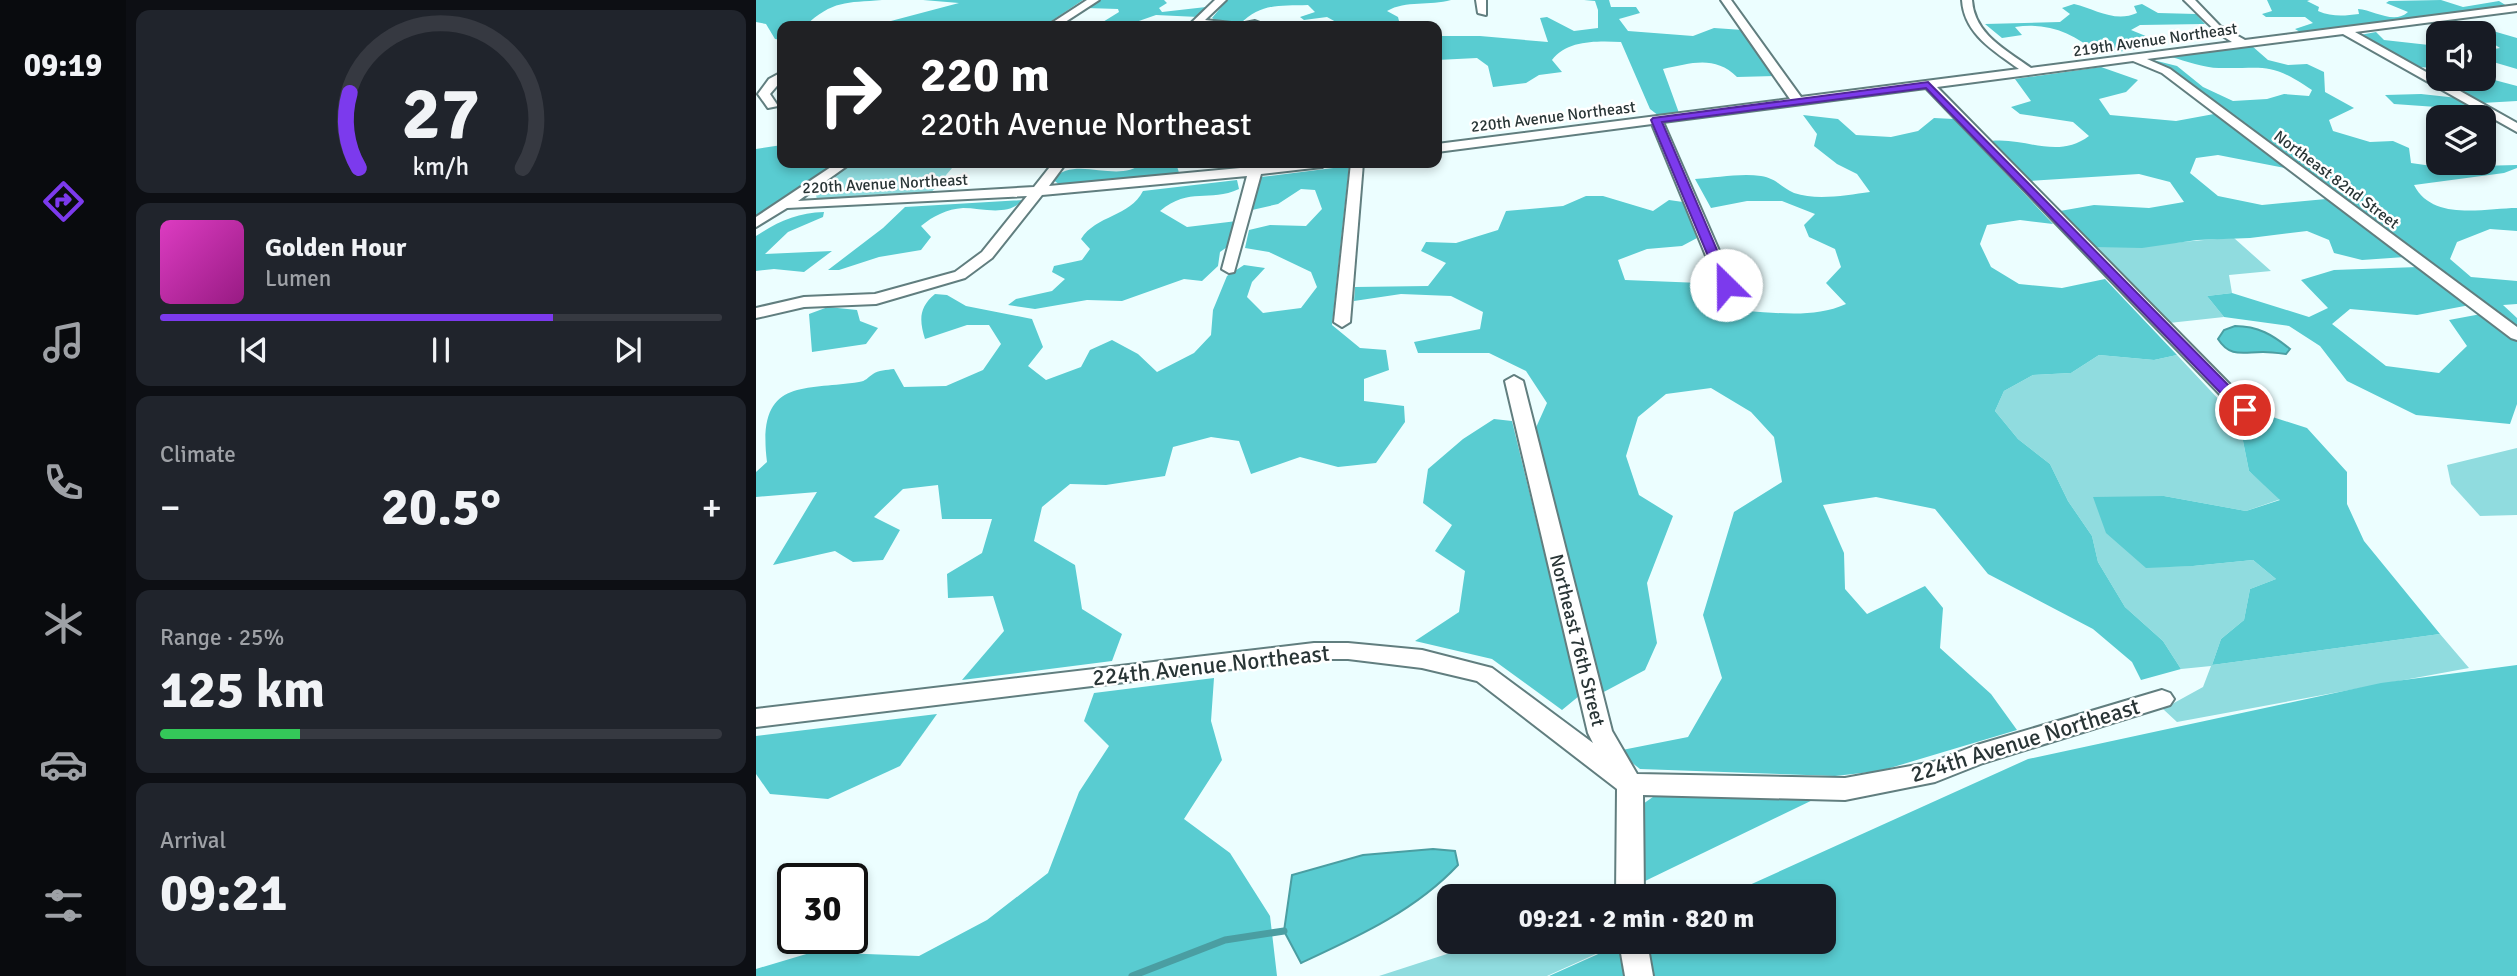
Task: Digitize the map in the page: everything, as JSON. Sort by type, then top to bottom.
[{"type":"street","points":[[1060,21],[1094,0]]},
{"type":"street","points":[[1200,21],[1221,0]]},
{"type":"street","points":[[1481,0],[1483,13]]},
{"type":"street","points":[[1726,0],[1798,102]]},
{"type":"street","points":[[1967,0],[1970,22],[2029,71]]},
{"type":"street","points":[[2189,0],[2199,7],[2216,29],[2242,43]]},
{"type":"street","points":[[2505,0],[2517,6]]},
{"type":"street","name":"219th Avenue Northeast","points":[[1798,102],[2517,6]]},
{"type":"street","points":[[2344,30],[2517,128]]},
{"type":"street","name":"Northeast 82nd Street","points":[[2132,58],[2166,71],[2517,335]]},
{"type":"street","points":[[777,78],[764,94],[777,105]]},
{"type":"street","points":[[1928,85],[2245,410]]},
{"type":"street","name":"220th Avenue Northeast","points":[[1442,147],[1798,102]]},
{"type":"street","points":[[756,110],[777,105]]},
{"type":"street","points":[[1656,120],[1726,285]]},
{"type":"street","points":[[756,223],[838,168]]},
{"type":"street","points":[[756,313],[804,302],[876,299],[960,275],[987,255],[1056,168]]},
{"type":"street","name":"220th Avenue Northeast","points":[[784,204],[1034,193],[1285,168]]},
{"type":"street","points":[[1342,322],[1357,168]]},
{"type":"street","points":[[1229,269],[1255,172]]},
{"type":"street","name":"Northeast 76th Street","points":[[1514,381],[1600,733],[1630,784]]},
{"type":"street","name":"224th Avenue Northeast","points":[[756,718],[1192,665],[1348,651],[1422,659],[1484,674],[1630,784],[1845,789],[1935,772],[1977,755],[2162,699]]},
{"type":"street","points":[[1630,784],[1630,884]]},
{"type":"street","points":[[1635,954],[1639,976]]},
{"type":"shaded area","points":[[756,0],[882,0],[840,4],[824,11],[811,21],[777,21],[777,39],[766,24],[756,22]]},
{"type":"shaded area","points":[[923,0],[1083,0],[1052,21],[891,21],[959,3]]},
{"type":"shaded area","points":[[1097,0],[1164,0],[1167,3],[1159,8],[1162,12],[1206,7],[1198,17],[1156,15],[1139,21],[1104,21],[1119,12],[1118,9],[1086,8]]},
{"type":"shaded area","points":[[1227,0],[1451,0],[1402,5],[1387,11],[1398,17],[1399,21],[1334,21],[1327,17],[1304,20],[1300,17],[1315,12],[1308,5],[1271,7],[1255,12],[1243,21],[1217,21],[1212,18]]},
{"type":"shaded area","points":[[1584,0],[1609,0],[1611,7],[1636,7],[1640,13],[1619,19],[1628,31],[1693,36],[1714,28],[1743,30],[1775,76],[1737,77],[1720,66],[1702,62],[1663,69],[1679,113],[1659,116],[1650,109],[1621,42],[1574,45],[1558,53],[1552,60],[1562,72],[1539,75],[1526,83],[1493,87],[1488,66],[1477,58],[1442,60],[1442,36],[1480,36],[1548,42],[1540,18],[1547,17],[1574,31],[1598,28],[1595,1]]},
{"type":"shaded area","points":[[2267,0],[2310,0],[2307,1],[2319,7],[2318,11],[2343,16],[2359,14],[2358,9],[2390,17],[2402,16],[2408,12],[2386,3],[2389,1],[2441,0],[2463,7],[2499,1],[2507,6],[2300,32],[2295,29],[2313,23],[2305,17],[2266,17],[2262,14],[2272,11]]},
{"type":"shaded area","points":[[2074,4],[2121,17],[2137,13],[2134,6],[2142,4],[2158,13],[2196,14],[2205,24],[2140,25],[2131,30],[2153,39],[2138,42],[2141,49],[2098,54],[2079,40],[2049,28],[2015,27],[2022,35],[2002,38],[1985,24],[2060,22],[2070,14],[2062,8]]},
{"type":"shaded area","points":[[2376,32],[2384,40],[2426,45],[2426,67],[2417,67],[2360,35]]},
{"type":"shaded area","points":[[2496,32],[2517,38],[2517,69],[2496,63],[2496,49],[2500,48],[2496,45]]},
{"type":"shaded area","points":[[2252,46],[2268,60],[2288,65],[2307,64],[2324,72],[2325,92],[2354,108],[2329,120],[2333,131],[2370,142],[2393,141],[2409,148],[2411,163],[2426,165],[2426,175],[2489,175],[2414,185],[2423,197],[2447,209],[2517,208],[2517,231],[2490,229],[2457,242],[2450,259],[2471,277],[2517,281],[2517,304],[2503,305],[2517,318],[2517,329],[2175,73],[2153,60],[2177,66],[2203,87],[2233,101],[2267,99],[2284,94],[2309,96],[2312,90],[2286,74],[2267,68],[2213,68],[2171,57]]},
{"type":"shaded area","points":[[2101,67],[2138,80],[2126,92],[2099,99],[2110,115],[2176,121],[2214,114],[2285,168],[2218,155],[2196,158],[2190,173],[2218,196],[2262,205],[2326,199],[2405,257],[2362,260],[2334,253],[2329,240],[2307,231],[2250,238],[2197,240],[2142,248],[2095,247],[2060,211],[2094,205],[2149,208],[2184,202],[2170,182],[2139,174],[2030,181],[1991,141],[2053,147],[2077,143],[2089,136],[2073,122],[2020,114],[2011,107],[2031,101],[2015,79]]},
{"type":"shaded area","points":[[2496,80],[2517,86],[2517,101],[2482,103],[2460,91],[2496,91]]},
{"type":"shaded area","points":[[2421,94],[2458,98],[2470,105],[2394,104],[2385,95]]},
{"type":"shaded area","points":[[1803,115],[1838,119],[1856,135],[1891,137],[1918,131],[1934,118],[1954,119],[2053,224],[2020,220],[1987,225],[1980,244],[1991,267],[2019,284],[2062,288],[2105,279],[2177,355],[2154,360],[2099,355],[2071,373],[2033,375],[2004,391],[1995,411],[2018,439],[2050,464],[2068,501],[2092,536],[2098,562],[2125,607],[2163,641],[2181,669],[2141,680],[2132,662],[2093,629],[1988,574],[1935,509],[1876,497],[1823,505],[1844,553],[1845,589],[1867,614],[1925,586],[1943,608],[1940,648],[1991,694],[2017,730],[1880,771],[1835,776],[1640,769],[1617,751],[1688,737],[1722,678],[1703,615],[1734,512],[1782,482],[1774,437],[1751,412],[1711,388],[1666,394],[1638,417],[1626,456],[1639,495],[1673,516],[1647,583],[1657,643],[1645,670],[1600,694],[1534,432],[1547,403],[1526,371],[1489,353],[1418,353],[1414,342],[1480,329],[1483,312],[1451,296],[1401,294],[1354,301],[1355,287],[1428,286],[1446,263],[1421,251],[1426,242],[1456,243],[1498,230],[1506,211],[1563,206],[1586,196],[1603,196],[1653,211],[1669,200],[1683,202],[1697,238],[1682,246],[1647,249],[1618,260],[1625,280],[1701,283],[1738,292],[1747,311],[1810,313],[1846,304],[1826,283],[1841,267],[1835,249],[1809,237],[1804,225],[1815,214],[1782,201],[1747,201],[1711,208],[1695,179],[1736,175],[1761,176],[1794,193],[1812,197],[1870,192],[1857,174],[1837,164],[1814,146],[1817,134]]},
{"type":"shaded area","points":[[777,146],[777,168],[830,168],[756,217],[756,149]]},
{"type":"shaded area","points":[[2517,165],[2517,168],[2496,174],[2496,166]]},
{"type":"shaded area","points":[[846,168],[952,168],[930,194],[817,200],[815,189]]},
{"type":"shaded area","points":[[1178,168],[1180,176],[1060,185],[1052,179],[1073,169]]},
{"type":"shaded area","points":[[1349,168],[1332,325],[1360,348],[1386,350],[1389,370],[1364,379],[1364,401],[1404,406],[1405,422],[1376,463],[1338,467],[1300,457],[1251,474],[1239,441],[1211,437],[1173,447],[1165,476],[1106,485],[1070,484],[1042,507],[1034,541],[1075,565],[1082,609],[1122,634],[1112,661],[962,680],[1004,631],[993,596],[948,598],[947,574],[982,553],[992,519],[942,519],[938,485],[903,489],[874,517],[900,530],[883,560],[853,562],[835,551],[773,565],[817,492],[756,497],[756,472],[767,462],[766,434],[769,414],[777,401],[789,393],[803,389],[861,382],[875,373],[894,369],[904,387],[946,386],[983,370],[1001,344],[989,325],[967,325],[925,339],[922,326],[923,309],[935,294],[947,295],[966,306],[1032,319],[1043,347],[1028,366],[1046,380],[1081,367],[1090,350],[1112,340],[1138,354],[1157,372],[1194,353],[1211,335],[1213,310],[1227,276],[1244,265],[1265,268],[1252,282],[1247,297],[1263,313],[1301,308],[1317,287],[1311,272],[1269,252],[1245,248],[1249,230],[1270,225],[1306,226],[1322,209],[1315,190],[1301,189],[1278,204],[1252,210],[1261,177]]},
{"type":"shaded area","points":[[1237,180],[1239,189],[1218,195],[1181,199],[1160,211],[1187,227],[1237,221],[1230,245],[1220,252],[1218,266],[1202,281],[1184,279],[1122,301],[1087,300],[1035,309],[1008,305],[1016,299],[1052,291],[1065,279],[1052,272],[1054,266],[1082,260],[1090,249],[1081,239],[1087,231],[1130,206],[1143,191]]},
{"type":"shaded area","points":[[1023,200],[1002,210],[963,208],[946,211],[921,226],[931,237],[921,250],[879,257],[839,270],[828,270],[883,228],[905,207]]},
{"type":"shaded area","points":[[824,212],[823,217],[788,232],[765,254],[832,251],[804,272],[774,269],[756,271],[756,236],[788,219]]},
{"type":"shaded area","points":[[2234,238],[2271,271],[2229,275],[2232,293],[2207,296],[2224,317],[2169,323],[2095,247],[2130,246]]},
{"type":"shaded area","points":[[2418,267],[2470,305],[2417,315],[2350,309],[2332,324],[2386,366],[2439,373],[2467,346],[2449,320],[2481,314],[2517,340],[2517,404],[2510,424],[2416,415],[2347,381],[2320,346],[2289,326],[2224,317],[2207,296],[2232,293],[2309,317],[2328,308],[2301,280],[2334,270]]},
{"type":"shaded area","points":[[828,307],[857,310],[860,321],[878,328],[866,344],[812,352],[809,314]]},
{"type":"shaded area","points":[[2235,326],[2265,332],[2290,349],[2286,354],[2243,353],[2227,349],[2218,339],[2224,330]]},
{"type":"shaded area","points":[[2099,355],[2154,360],[2177,355],[2239,421],[2249,471],[2281,499],[2246,511],[2164,496],[2146,567],[2253,560],[2276,579],[2250,589],[2244,620],[2221,639],[2212,665],[2440,634],[2469,668],[2177,722],[2163,709],[2203,687],[2211,666],[2181,669],[2163,641],[2125,607],[2098,562],[2092,536],[2068,501],[2050,464],[2018,439],[1995,411],[2004,391],[2033,375],[2071,373]]},
{"type":"shaded area","points":[[2257,412],[2307,428],[2347,472],[2347,504],[2364,541],[2440,634],[2212,665],[2221,639],[2244,620],[2250,589],[2276,579],[2253,560],[2146,568],[2106,533],[2093,497],[2164,496],[2246,511],[2280,500],[2249,471],[2239,421]]},
{"type":"shaded area","points":[[1494,419],[1512,421],[1579,696],[1562,710],[1492,659],[1415,641],[1459,612],[1465,571],[1435,551],[1452,525],[1423,503],[1428,469],[1463,439]]},
{"type":"shaded area","points":[[2517,448],[2517,515],[2480,516],[2451,484],[2447,465]]},
{"type":"shaded area","points":[[2517,665],[2517,976],[1549,976],[1598,954],[1836,954],[1836,884],[1752,884],[2028,759],[2381,683]]},
{"type":"shaded area","points":[[1214,678],[1211,721],[1222,760],[1184,819],[1230,853],[1270,916],[1277,976],[756,976],[756,969],[806,954],[919,956],[987,920],[1048,873],[1079,792],[1109,746],[1084,721],[1094,693]]},
{"type":"shaded area","points":[[937,714],[900,766],[828,799],[770,794],[756,774],[756,736]]},
{"type":"shaded area","points":[[1657,794],[1821,796],[1643,882],[1643,804]]},
{"type":"shaded area","points":[[1433,849],[1455,851],[1458,865],[1423,896],[1384,922],[1301,963],[1284,931],[1292,875],[1363,855]]},
{"type":"shaded area","points":[[1447,954],[1596,954],[1547,976],[1379,976]]},
{"type":"waterway","points":[[1132,976],[1225,940],[1284,931]]},
{"type":"route","points":[[1726,285],[1656,120],[1928,85],[2245,410]]}]
